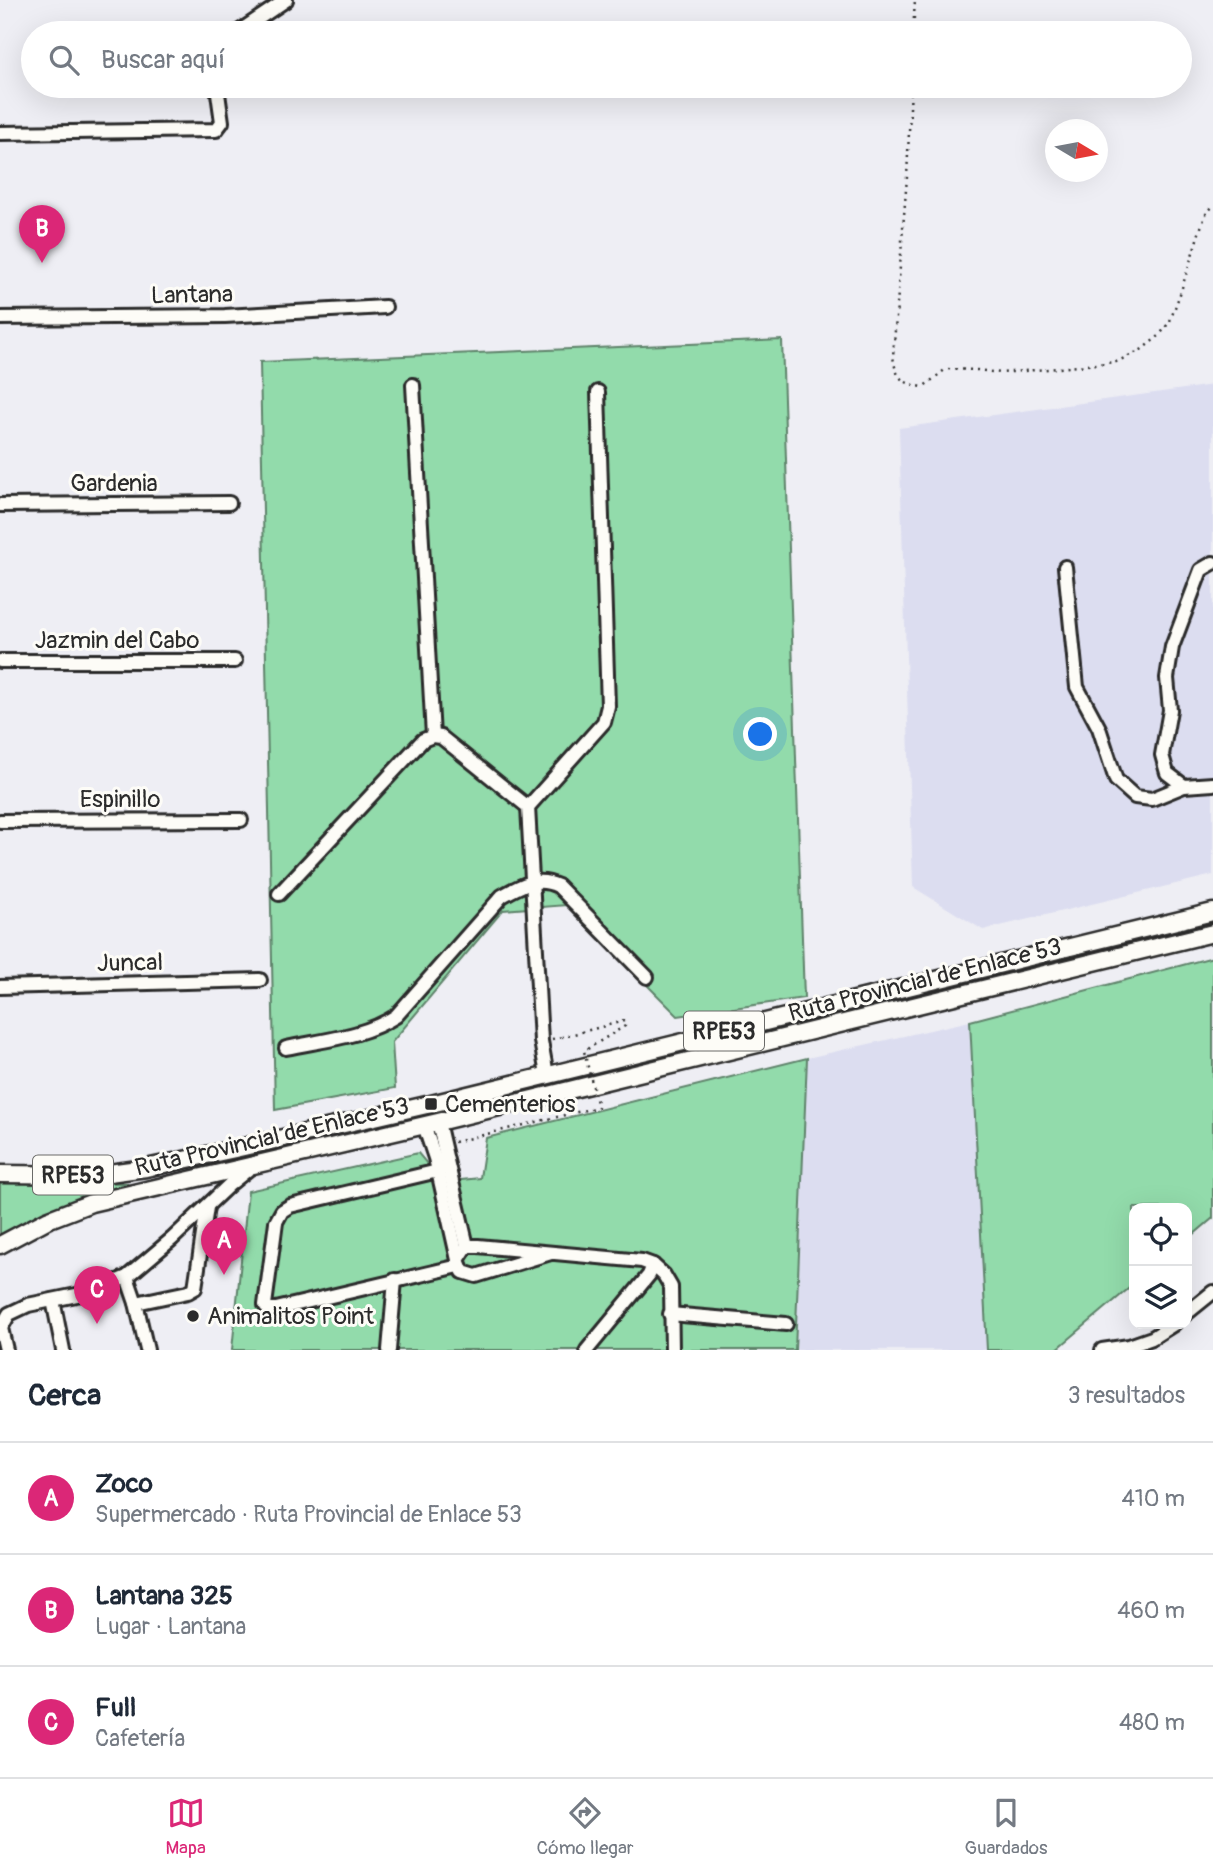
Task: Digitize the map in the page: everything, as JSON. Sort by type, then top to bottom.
[{"type":"main road","name":"Ruta Provincial de Enlace 53","points":[[0,1174],[94,1175],[146,1168],[405,1110],[1213,912]]},
{"type":"main road","name":"Ruta Provincial de Enlace 53","points":[[0,1245],[47,1220],[91,1203],[431,1124],[1213,933]]},
{"type":"street","points":[[255,21],[286,0]]},
{"type":"street","points":[[0,133],[216,130],[222,122],[219,98]]},
{"type":"street","name":"Lantana","points":[[0,318],[225,316],[385,307]]},
{"type":"street","points":[[413,384],[433,736]]},
{"type":"street","points":[[547,1075],[541,1041],[528,807],[604,722],[608,706],[598,392]]},
{"type":"street","name":"Gardenia","points":[[0,505],[229,503]]},
{"type":"street","points":[[1184,786],[1167,773],[1161,755],[1170,710],[1167,678],[1172,647],[1201,570],[1213,563]]},
{"type":"street","points":[[1065,567],[1077,687],[1100,728],[1116,780],[1135,797],[1152,799],[1184,786],[1213,784]]},
{"type":"street","name":"Jazmin del Cabo","points":[[0,661],[235,661]]},
{"type":"street","points":[[279,894],[423,740],[433,736],[441,737],[528,807]]},
{"type":"street","name":"Espinillo","points":[[0,821],[240,820]]},
{"type":"street","points":[[286,1048],[368,1031],[396,1016],[502,896],[533,881],[558,886],[647,977]]},
{"type":"street","name":"Juncal","points":[[0,987],[260,980]]},
{"type":"street","points":[[431,1124],[438,1171],[463,1272],[476,1276],[551,1253]]},
{"type":"street","points":[[431,1124],[467,1246]]},
{"type":"street","points":[[6,1350],[1,1328],[9,1314],[28,1306],[91,1292],[127,1277],[253,1166]]},
{"type":"street","points":[[438,1171],[290,1206],[282,1211],[276,1222],[264,1305],[268,1309],[276,1309],[459,1263]]},
{"type":"street","points":[[136,1303],[188,1292],[195,1288],[207,1207]]},
{"type":"street","points":[[467,1246],[642,1261],[653,1265],[664,1275],[671,1287],[672,1350]]},
{"type":"street","points":[[459,1263],[467,1246]]},
{"type":"street","points":[[587,1350],[649,1275],[653,1265]]},
{"type":"street","points":[[127,1277],[147,1350]]},
{"type":"street","points":[[389,1350],[395,1280]]},
{"type":"street","points":[[1192,1309],[1213,1292]]},
{"type":"street","points":[[53,1300],[63,1350]]},
{"type":"street","points":[[670,1314],[786,1324]]},
{"type":"street","points":[[1101,1350],[1129,1346],[1166,1329]]},
{"type":"street","points":[[1153,1350],[1155,1336]]},
{"type":"path","points":[[914,21],[915,0]]},
{"type":"path","points":[[910,98],[893,356],[895,369],[901,380],[911,385],[923,387],[946,369],[1000,373],[1059,368],[1116,362],[1142,350],[1159,336],[1170,321],[1200,230],[1206,214],[1213,206]]},
{"type":"path","points":[[454,1142],[598,1107],[584,1051],[625,1026],[624,1021],[562,1037]]},
{"type":"shaded area","points":[[1213,385],[1213,875],[983,930],[913,887],[899,428]]},
{"type":"shaded area","points":[[970,1021],[987,1350],[791,1350],[807,1058]]},
{"type":"green space","points":[[782,340],[804,998],[678,1016],[567,905],[503,910],[392,1042],[395,1088],[275,1110],[260,362]]},
{"type":"green space","points":[[1213,957],[1213,1218],[1192,1236],[1192,1203],[1129,1203],[1129,1288],[1056,1350],[987,1350],[970,1021]]},
{"type":"green space","points":[[807,1058],[795,1350],[232,1350],[248,1191],[418,1153],[442,1182],[480,1178],[486,1138]]},
{"type":"green space","points":[[0,1181],[128,1183],[65,1204],[0,1237]]},
{"type":"place","name":"Lantana 325","points":[[42,263]]},
{"type":"place","name":"Cementerios","points":[[431,1104]]},
{"type":"place","name":"Zoco","points":[[224,1275]]},
{"type":"place","name":"Animalitos Point","points":[[193,1316]]},
{"type":"place","name":"Full","points":[[97,1324]]}]
